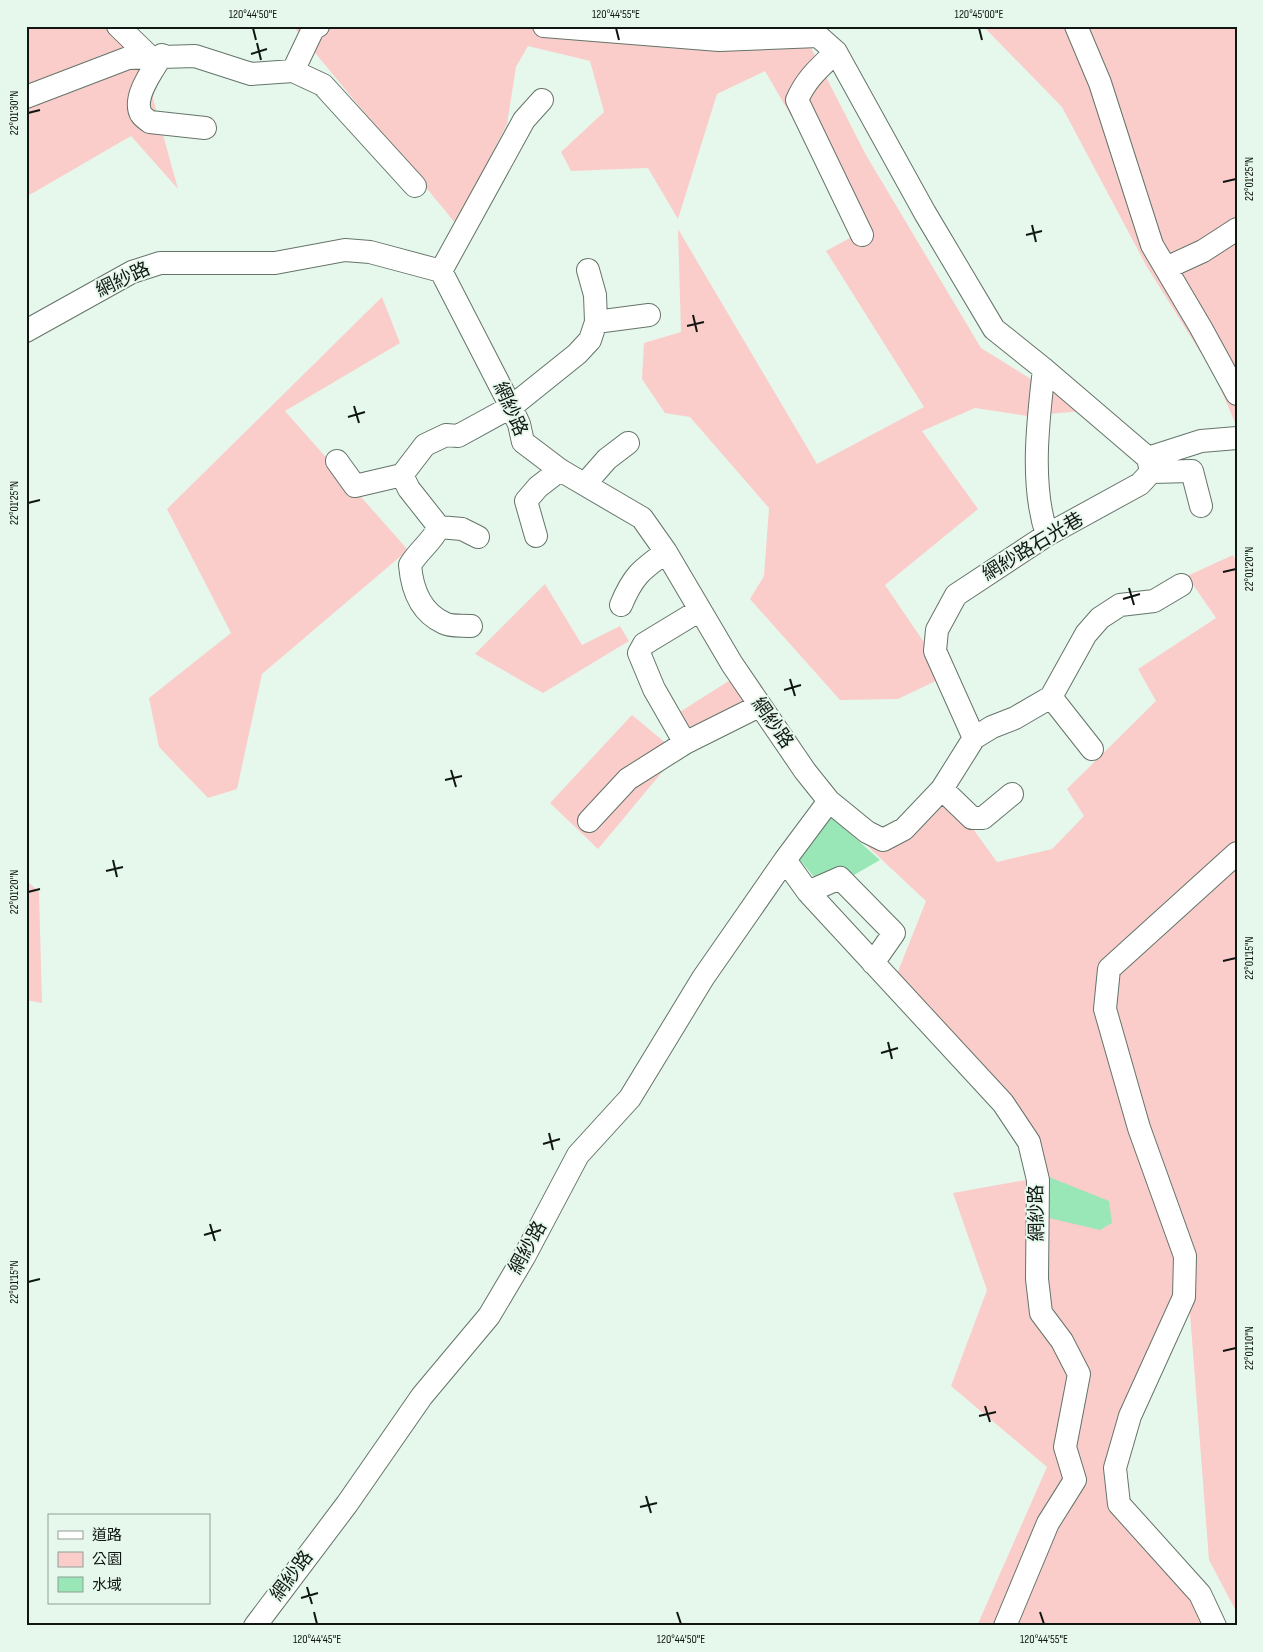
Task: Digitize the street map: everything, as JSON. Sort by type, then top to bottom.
[{"type":"street","points":[[118,26],[155,56]]},
{"type":"street","points":[[293,71],[313,29],[318,26]]},
{"type":"street","points":[[544,26],[719,40],[818,36],[836,52],[925,212],[994,329],[1044,369],[1150,465],[1192,472],[1201,506]]},
{"type":"street","points":[[1076,26],[1100,83],[1152,245],[1237,394]]},
{"type":"street","points":[[836,52],[814,72],[802,87],[797,100],[862,235]]},
{"type":"street","points":[[155,56],[139,101],[141,113],[150,122],[205,128]]},
{"type":"street","points":[[26,97],[128,58],[195,56],[251,74],[293,71],[323,85],[415,186]]},
{"type":"street","points":[[441,270],[524,120],[542,100]]},
{"type":"street","points":[[1166,268],[1203,251],[1237,229]]},
{"type":"street","name":"網紗路","points":[[26,330],[132,272],[160,263],[275,263],[345,250],[370,252],[441,270],[511,407],[519,424],[523,442],[560,470],[642,518],[666,552],[759,706],[829,800],[703,978],[630,1098],[578,1155],[524,1257],[489,1316],[422,1396],[347,1504],[254,1626]]},
{"type":"street","points":[[337,461],[355,486],[402,474],[425,445],[446,435],[458,436],[511,407],[577,354],[590,340],[596,322],[595,295],[588,270]]},
{"type":"street","points":[[596,322],[649,315]]},
{"type":"street","points":[[1044,369],[1036,439],[1042,519],[1046,535]]},
{"type":"street","name":"網紗路石光巷","points":[[974,738],[935,651],[937,630],[956,595],[1046,535],[1140,484],[1150,465],[1201,441],[1237,438]]},
{"type":"street","points":[[585,484],[607,460],[628,443]]},
{"type":"street","points":[[536,536],[526,501],[538,487],[560,470]]},
{"type":"street","points":[[402,474],[409,489],[439,527],[462,529],[478,537]]},
{"type":"street","points":[[439,527],[434,539],[418,550],[410,565],[413,586],[423,608],[445,624],[471,626]]},
{"type":"street","points":[[621,605],[630,582],[642,570],[666,552]]},
{"type":"street","points":[[829,800],[867,832],[883,840],[904,830],[942,789],[974,738],[992,727],[1016,718],[1051,696],[1086,634],[1100,618],[1120,605],[1154,601],[1181,585]]},
{"type":"street","points":[[685,743],[654,689],[639,653],[644,644],[700,610]]},
{"type":"street","points":[[1051,696],[1092,749]]},
{"type":"street","points":[[590,820],[628,779],[685,743],[759,706]]},
{"type":"street","points":[[942,789],[972,818],[983,818],[1012,794]]},
{"type":"street","points":[[1215,1626],[1200,1594],[1119,1504],[1114,1468],[1130,1416],[1184,1297],[1185,1256],[1139,1128],[1105,1008],[1109,969],[1237,853]]},
{"type":"street","name":"網紗路","points":[[785,860],[808,892],[1003,1103],[1029,1142],[1038,1180],[1037,1279],[1041,1313],[1062,1340],[1079,1374],[1064,1447],[1076,1480],[1048,1523],[1005,1626]]},
{"type":"street","points":[[808,892],[840,878],[894,933],[874,963]]},
{"type":"green space","points":[[26,26],[133,26],[178,189],[131,136],[26,197]]},
{"type":"green space","points":[[293,26],[567,26],[655,41],[768,26],[800,26],[866,155],[981,348],[1082,411],[1027,416],[975,408],[922,431],[978,509],[885,585],[930,651],[940,679],[898,699],[840,700],[750,599],[764,576],[769,508],[690,417],[665,413],[642,379],[644,343],[681,332],[678,229],[817,464],[924,407],[826,251],[859,233],[765,71],[717,94],[678,219],[648,168],[571,171],[561,152],[604,112],[590,61],[528,46],[516,67],[507,124],[456,224]]},
{"type":"green space","points":[[983,26],[1237,26],[1237,427],[1214,374],[1147,267],[1062,107]]},
{"type":"green space","points":[[382,297],[400,343],[285,411],[408,550],[262,674],[237,789],[208,798],[159,747],[149,698],[231,633],[167,509]]},
{"type":"green space","points":[[1233,555],[1237,563],[1237,1613],[1209,1560],[1186,1262],[1130,1416],[1119,1504],[1210,1626],[977,1626],[1047,1467],[951,1386],[987,1290],[953,1193],[1031,1179],[1027,1140],[897,974],[926,901],[818,800],[882,832],[893,828],[940,783],[997,862],[1052,849],[1084,816],[1067,789],[1156,701],[1138,669],[1216,618],[1187,576]]},
{"type":"green space","points":[[545,584],[582,645],[620,626],[629,641],[543,693],[475,654]]},
{"type":"green space","points":[[738,675],[753,703],[678,753],[598,849],[550,803],[632,715],[667,744],[687,730],[672,717]]},
{"type":"green space","points":[[26,880],[39,892],[42,1003],[26,1000]]},
{"type":"water","points":[[827,813],[880,860],[826,891],[793,852]]},
{"type":"water","points":[[1049,1177],[1109,1201],[1112,1223],[1100,1230],[1049,1218]]}]
